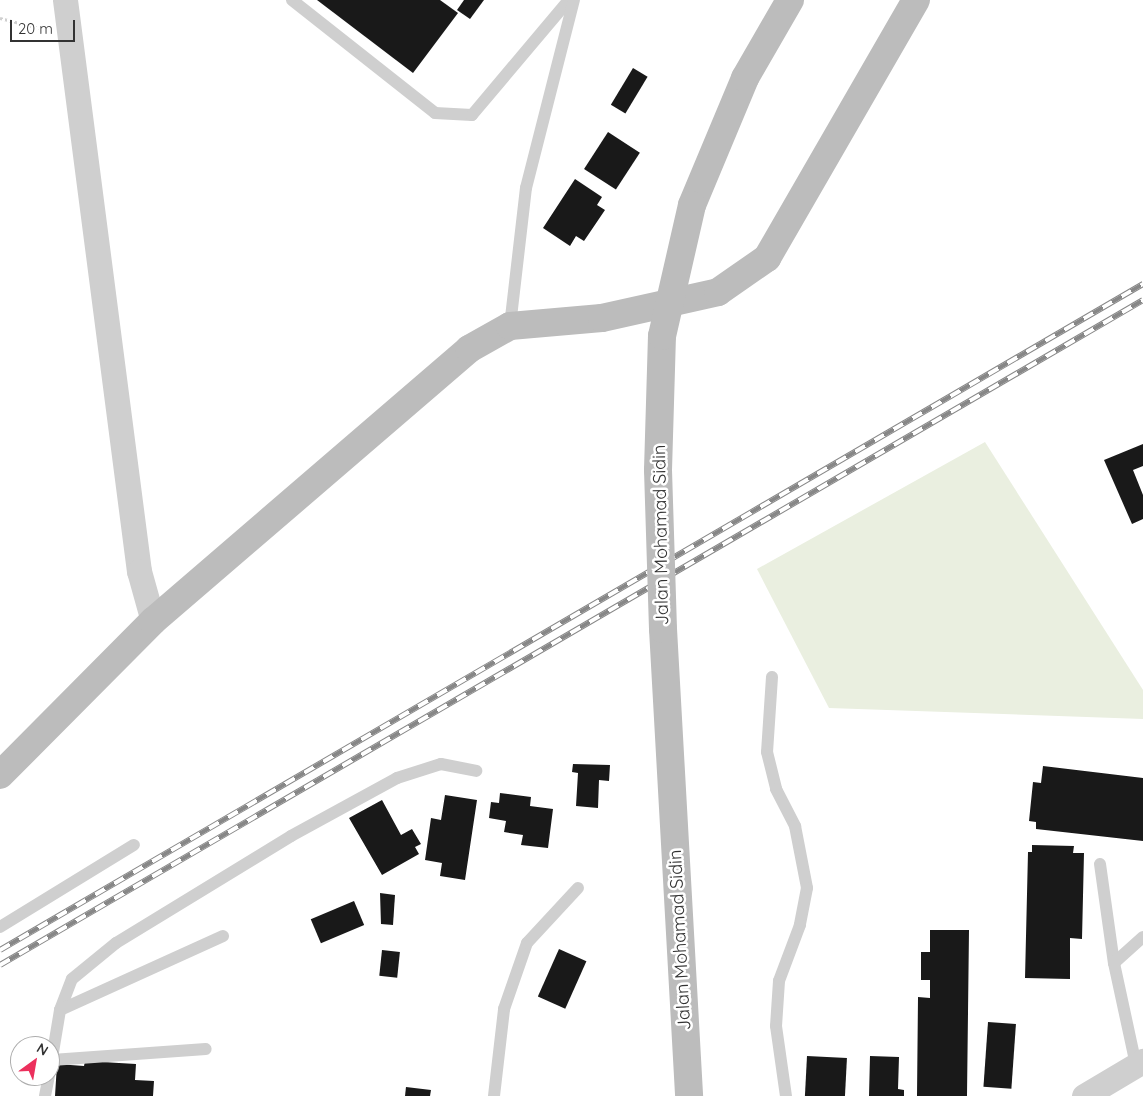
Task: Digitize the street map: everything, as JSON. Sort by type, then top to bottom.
[{"type":"street","points":[[65,0],[140,571],[153,621]]},
{"type":"street","name":"Jalan Mohamad Sidin","points":[[689,1096],[663,629],[658,470],[662,336],[692,205],[745,78],[790,0]]},
{"type":"street","points":[[0,775],[153,621],[469,349],[510,326],[602,318],[718,292],[744,277],[767,258],[916,0]]},
{"type":"street","points":[[1084,1096],[1139,1063]]},
{"type":"lane","points":[[292,0],[435,113],[472,115],[569,0]]},
{"type":"lane","points":[[510,326],[526,188],[574,0]]},
{"type":"lane","points":[[772,677],[767,752],[776,789],[795,826],[807,888],[800,925],[779,981],[776,1026],[786,1096]]},
{"type":"lane","points":[[56,1036],[60,1010],[72,979],[116,943],[292,836],[397,778],[441,764],[476,771]]},
{"type":"lane","points":[[0,927],[134,845]]},
{"type":"lane","points":[[1100,864],[1114,963],[1139,1063]]},
{"type":"lane","points":[[494,1096],[504,1008],[527,943],[578,888]]},
{"type":"lane","points":[[60,1010],[223,936]]},
{"type":"lane","points":[[1114,963],[1143,937]]},
{"type":"lane","points":[[60,1064],[206,1049]]},
{"type":"path","points":[[0,18],[38,30],[68,30]]},
{"type":"shaded area","points":[[985,442],[1143,690],[1143,719],[829,708],[757,569]]},
{"type":"building","points":[[317,0],[440,0],[458,13],[413,73]]},
{"type":"building","points":[[464,0],[484,0],[470,19],[457,10]]},
{"type":"building","points":[[633,68],[648,77],[625,114],[611,105]]},
{"type":"building","points":[[608,132],[640,153],[616,190],[584,169]]},
{"type":"building","points":[[575,179],[602,197],[597,205],[605,210],[584,241],[576,236],[570,246],[543,228]]},
{"type":"building","points":[[1143,444],[1143,466],[1133,470],[1143,495],[1143,519],[1132,524],[1104,460]]},
{"type":"building","points":[[573,764],[610,765],[609,781],[599,780],[598,808],[576,806],[578,773],[572,772]]},
{"type":"building","points":[[1043,766],[1143,778],[1143,841],[1036,829],[1036,822],[1029,821],[1033,782],[1041,783]]},
{"type":"building","points":[[500,793],[531,797],[530,806],[553,809],[548,848],[521,845],[523,835],[504,832],[506,821],[489,818],[491,802],[499,803]]},
{"type":"building","points":[[445,795],[477,800],[465,880],[440,876],[442,863],[425,860],[431,818],[441,820]]},
{"type":"building","points":[[382,800],[401,835],[412,829],[421,844],[415,847],[419,854],[382,875],[349,818]]},
{"type":"building","points":[[1032,845],[1074,846],[1073,853],[1084,853],[1082,939],[1070,938],[1070,979],[1025,978],[1028,852],[1032,852]]},
{"type":"building","points":[[380,893],[395,895],[393,925],[381,924]]},
{"type":"building","points":[[354,901],[364,925],[321,943],[311,919]]},
{"type":"building","points":[[930,930],[969,930],[967,1096],[917,1096],[918,997],[930,998],[930,980],[921,980],[921,952],[930,952]]},
{"type":"building","points":[[559,949],[586,961],[565,1009],[538,997]]},
{"type":"building","points":[[382,950],[400,952],[397,978],[379,976]]},
{"type":"building","points":[[988,1022],[1016,1024],[1011,1089],[983,1087]]},
{"type":"building","points":[[807,1056],[847,1058],[845,1096],[805,1096]]},
{"type":"building","points":[[870,1056],[899,1057],[898,1089],[904,1090],[904,1096],[869,1096]]},
{"type":"building","points":[[85,1061],[136,1064],[135,1080],[154,1081],[153,1096],[55,1096],[56,1086],[60,1086],[60,1064],[84,1066]]},
{"type":"building","points":[[406,1087],[431,1090],[430,1096],[405,1096]]},
{"type":"railway","points":[[0,950],[1143,284]]},
{"type":"railway","points":[[0,965],[1143,300]]}]
